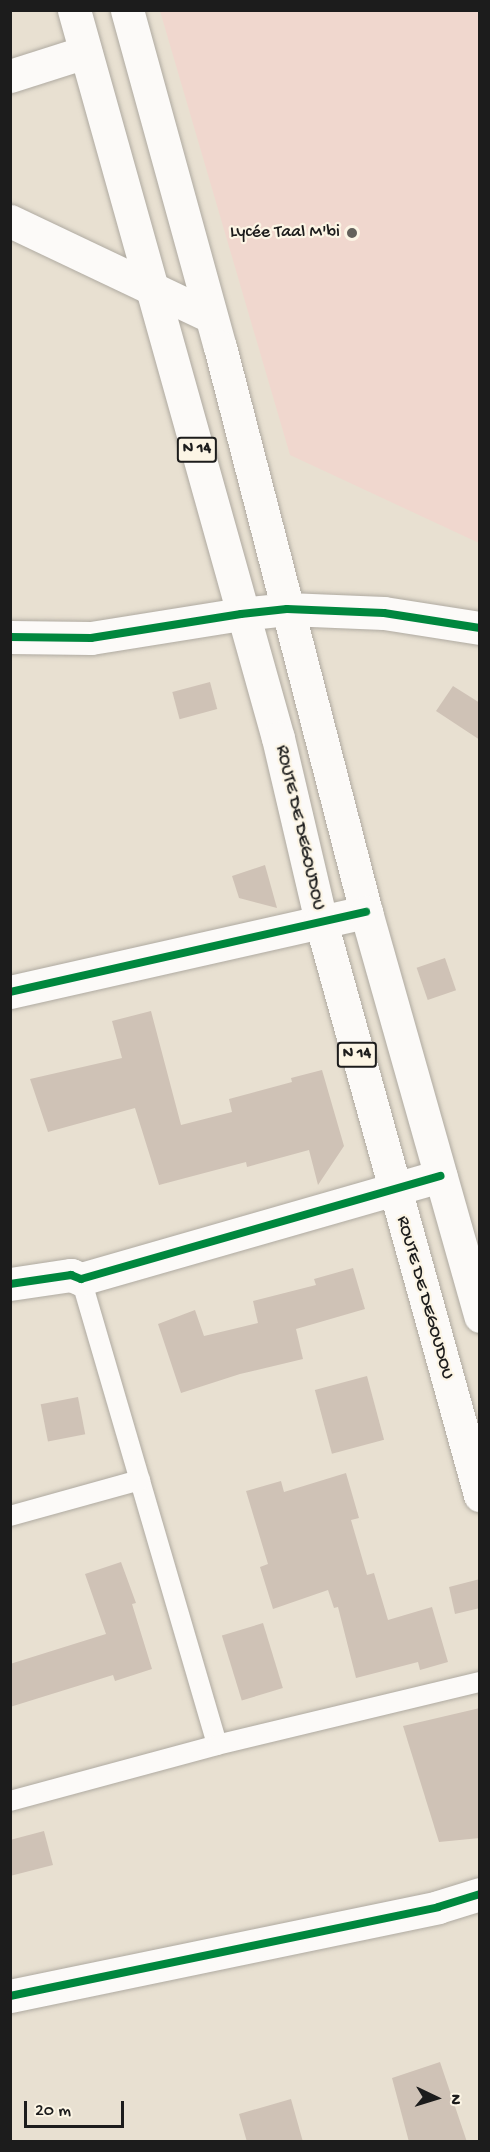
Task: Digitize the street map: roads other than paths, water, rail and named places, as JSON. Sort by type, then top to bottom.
[{"type":"main road","name":"N 14","points":[[74,10],[241,614]]},
{"type":"main road","name":"N 14","points":[[126,10],[210,316],[366,912],[480,1316]]},
{"type":"main road","points":[[10,76],[85,52]]},
{"type":"main road","points":[[10,221],[210,316]]},
{"type":"main road","points":[[10,637],[91,638],[287,609],[384,613],[480,628]]},
{"type":"main road","name":"ROUTE DE DEGOUDOU","points":[[241,614],[278,738],[321,922],[393,1190],[480,1495]]},
{"type":"main road","points":[[10,993],[366,912]]},
{"type":"main road","points":[[10,1284],[71,1275],[81,1279],[441,1176]]},
{"type":"main road","points":[[10,1996],[438,1907],[480,1894]]},
{"type":"lane","points":[[81,1279],[217,1745]]},
{"type":"lane","points":[[10,1516],[140,1480]]},
{"type":"lane","points":[[10,1801],[217,1745],[480,1682]]},
{"type":"place","name":"Lycée Taal M'bi","points":[[352,233]]}]
